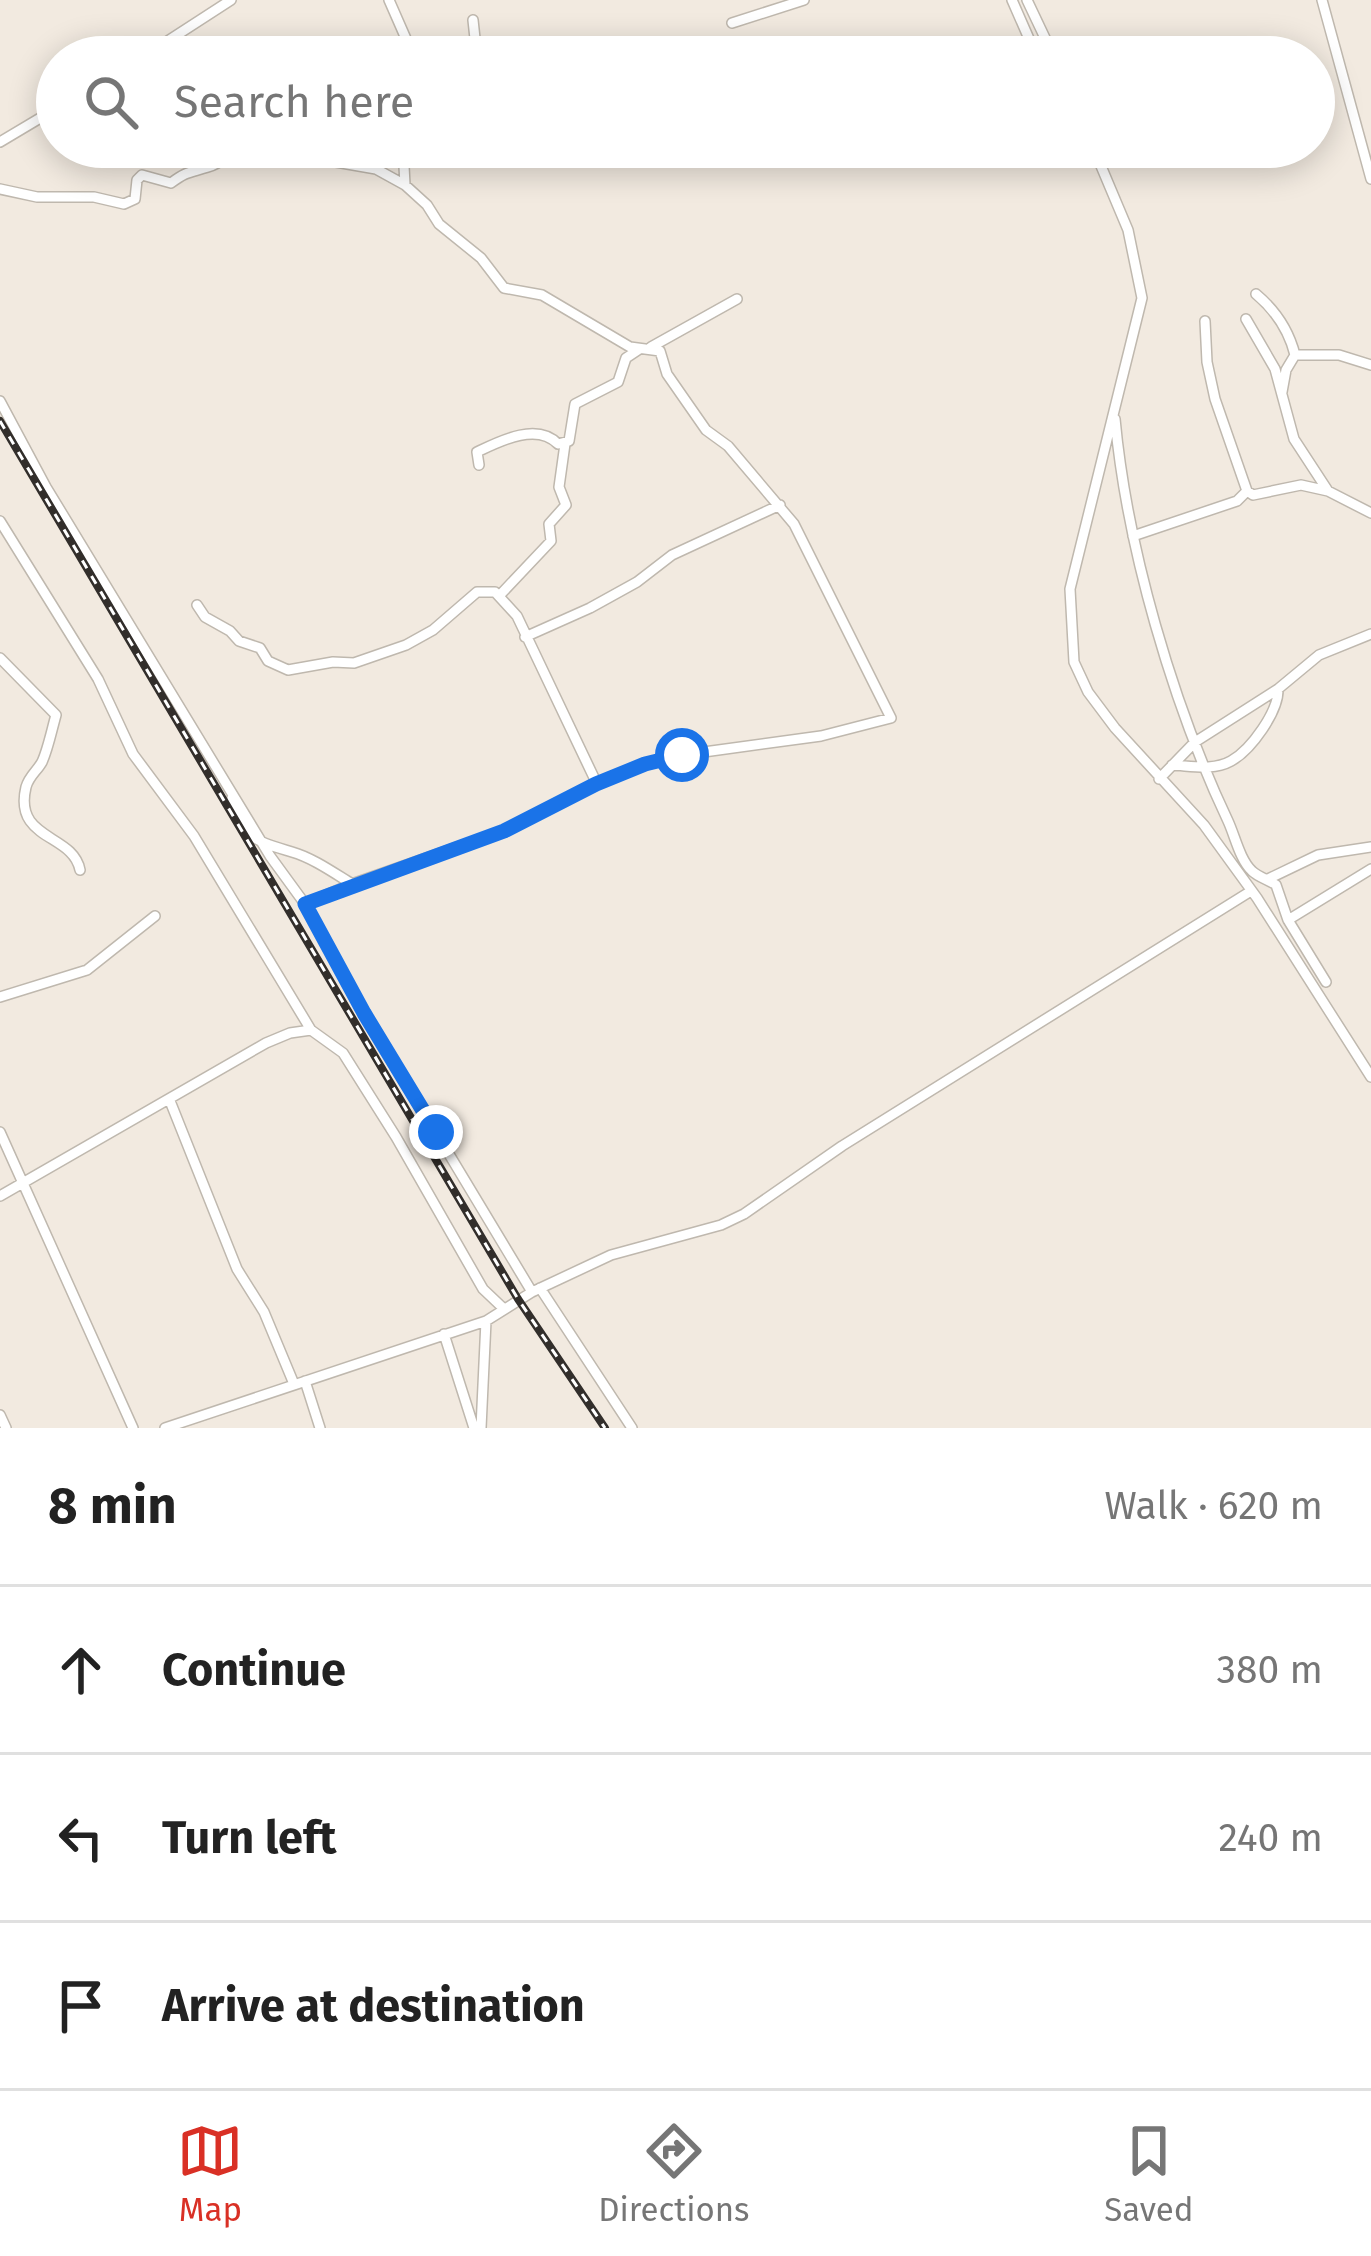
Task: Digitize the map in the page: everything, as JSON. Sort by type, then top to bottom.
[{"type":"street","points":[[175,36],[231,0]]},
{"type":"street","points":[[389,0],[405,36]]},
{"type":"street","points":[[732,23],[804,0]]},
{"type":"street","points":[[1012,0],[1028,36]]},
{"type":"street","points":[[1027,0],[1044,36]]},
{"type":"street","points":[[1322,0],[1332,36]]},
{"type":"street","points":[[473,20],[475,36]]},
{"type":"street","points":[[1335,47],[1371,179]]},
{"type":"street","points":[[0,142],[36,121]]},
{"type":"street","points":[[0,189],[37,197],[94,197],[124,205],[135,199],[140,176],[152,175],[171,183],[187,170],[200,168]]},
{"type":"street","points":[[305,904],[504,831],[645,764],[820,736],[891,718],[809,553],[780,506],[728,446],[706,430],[667,374],[660,351],[642,350],[598,332],[542,295],[500,285],[481,258],[439,224],[405,185],[370,168]]},
{"type":"street","points":[[404,168],[405,185]]},
{"type":"street","points":[[1103,168],[1128,230],[1142,298],[1070,590],[1069,626],[1080,678],[1159,779],[1204,825],[1371,1077]]},
{"type":"street","points":[[1256,294],[1283,326],[1294,355],[1281,397]]},
{"type":"street","points":[[500,596],[551,541],[548,524],[566,505],[559,487],[575,404],[617,382],[626,358],[737,298]]},
{"type":"street","points":[[1246,319],[1275,369],[1294,440],[1328,491]]},
{"type":"street","points":[[1205,321],[1215,399],[1247,491],[1303,485],[1328,491],[1371,513]]},
{"type":"street","points":[[1294,355],[1339,355],[1371,364]]},
{"type":"street","points":[[0,401],[46,487],[305,904],[364,1013],[536,1290],[632,1428]]},
{"type":"street","points":[[1114,412],[1133,536],[1152,611],[1204,769],[1244,859],[1253,873],[1276,885],[1288,920],[1326,982]]},
{"type":"street","points":[[479,464],[477,452],[503,440],[536,434],[565,444]]},
{"type":"street","points":[[1303,485],[1311,465]]},
{"type":"street","points":[[1133,536],[1237,501],[1247,491]]},
{"type":"street","points":[[525,637],[637,582],[672,554],[780,506]]},
{"type":"street","points":[[0,521],[106,695],[133,754],[194,836],[311,1030],[343,1053],[483,1289],[503,1308]]},
{"type":"street","points":[[197,605],[205,617],[239,641],[260,648],[268,662],[288,670],[360,661],[433,630],[477,592],[500,596],[517,616],[596,784]]},
{"type":"street","points":[[1159,779],[1195,742],[1278,689],[1319,656],[1371,634]]},
{"type":"street","points":[[0,658],[56,715],[44,759],[27,782],[26,813],[40,832],[76,856],[80,870]]},
{"type":"street","points":[[1172,765],[1204,769],[1233,760],[1276,710],[1278,689]]},
{"type":"street","points":[[1268,879],[1318,855],[1371,847]]},
{"type":"street","points":[[266,848],[292,852],[352,884]]},
{"type":"street","points":[[1288,920],[1371,869]]},
{"type":"street","points":[[165,1428],[486,1321],[536,1290],[610,1255],[708,1229],[743,1214],[842,1146],[1251,891]]},
{"type":"street","points":[[0,997],[87,970],[155,916]]},
{"type":"street","points":[[0,1196],[266,1042],[311,1030]]},
{"type":"street","points":[[170,1101],[237,1269],[320,1428]]},
{"type":"street","points":[[0,1132],[134,1428]]},
{"type":"street","points":[[478,1428],[486,1321]]},
{"type":"street","points":[[444,1334],[478,1428]]},
{"type":"street","points":[[0,1415],[6,1428]]},
{"type":"railway","points":[[0,421],[518,1299],[605,1428]]},
{"type":"route","points":[[436,1132],[305,904],[504,831],[596,784],[682,755]]}]
